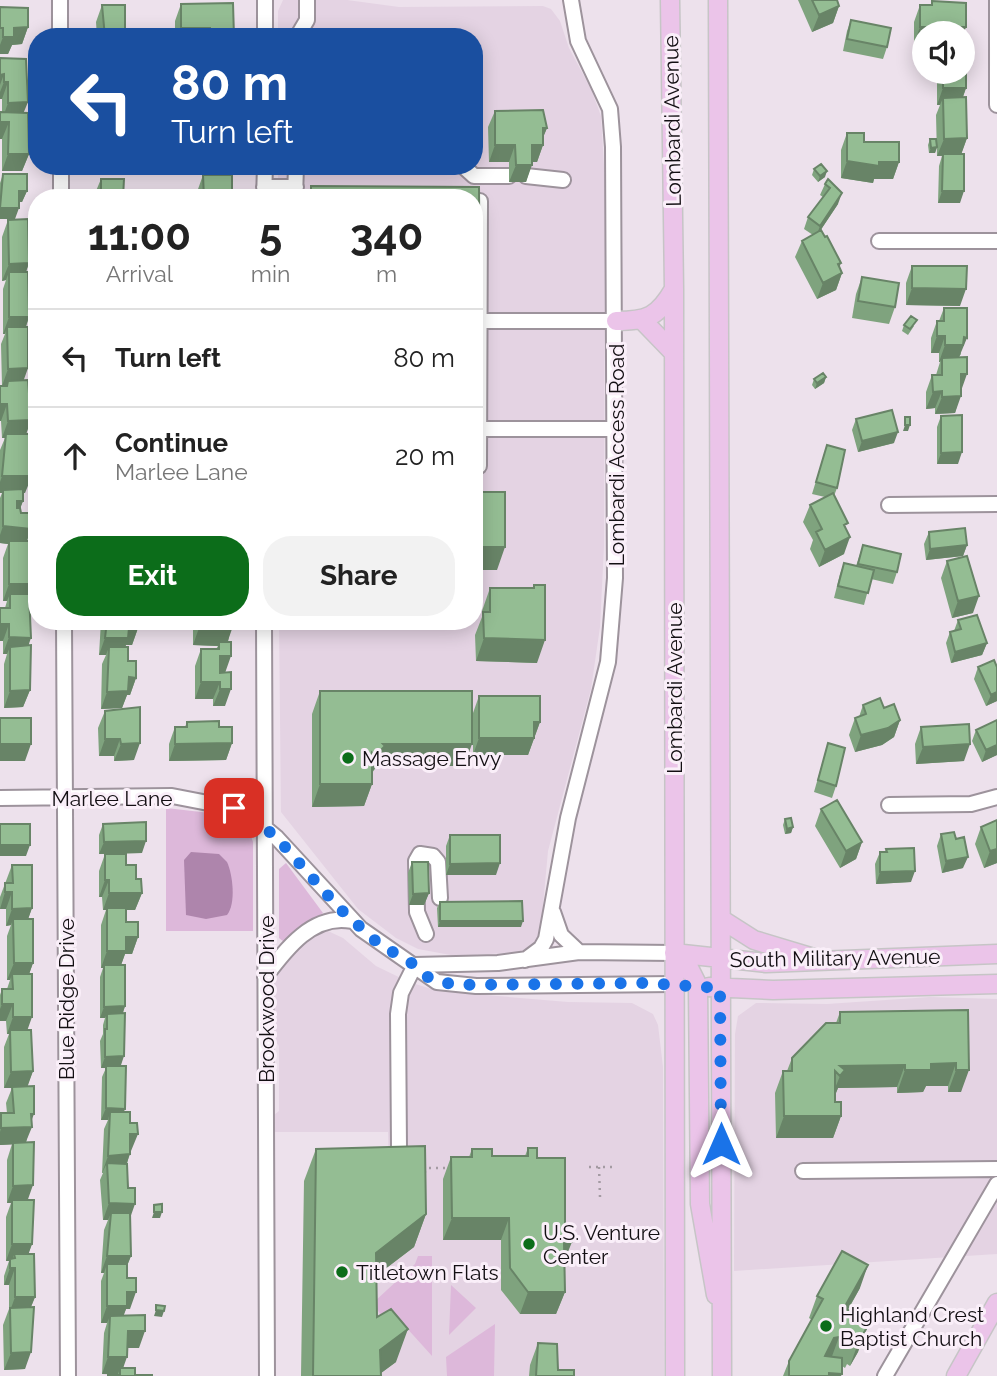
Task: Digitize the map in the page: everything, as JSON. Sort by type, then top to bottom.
[{"type":"main road","name":"Lombardi Avenue","points":[[670,0],[674,289],[675,1376]]},
{"type":"main road","points":[[718,0],[722,1376]]},
{"type":"main road","points":[[616,321],[643,321],[660,308],[674,289]]},
{"type":"main road","points":[[643,321],[673,352]]},
{"type":"main road","points":[[721,919],[754,940],[821,960]]},
{"type":"main road","points":[[674,953],[688,966],[698,986],[700,1204],[710,1273],[722,1315]]},
{"type":"main road","name":"South Military Avenue","points":[[674,953],[766,963],[997,954]]},
{"type":"main road","name":"South Military Avenue","points":[[674,984],[773,990],[997,984]]},
{"type":"main road","points":[[956,1376],[997,1303]]},
{"type":"street","points":[[60,0],[60,28]]},
{"type":"street","points":[[265,0],[265,28]]},
{"type":"street","points":[[302,28],[307,19],[307,0]]},
{"type":"street","name":"Lombardi Access Road","points":[[526,960],[544,943],[553,912],[562,848],[611,642],[616,564],[613,147],[610,109],[578,41],[572,0]]},
{"type":"street","points":[[997,0],[997,105]]},
{"type":"street","points":[[473,175],[509,176]]},
{"type":"street","points":[[526,176],[563,180]]},
{"type":"street","points":[[879,241],[997,241]]},
{"type":"street","points":[[483,321],[616,321]]},
{"type":"street","points":[[483,429],[616,429]]},
{"type":"street","points":[[889,505],[997,504]]},
{"type":"street","name":"Blue Ridge Drive","points":[[64,630],[68,1376]]},
{"type":"street","name":"Brookwood Drive","points":[[264,630],[267,828],[267,1376]]},
{"type":"street","name":"Marlee Lane","points":[[0,798],[172,796],[227,806],[267,828],[352,921],[379,944],[415,965],[430,979],[456,985],[674,984]]},
{"type":"street","points":[[889,805],[971,804],[997,797]]},
{"type":"street","points":[[426,934],[417,912],[416,861],[420,854],[433,856],[438,862],[440,898]]},
{"type":"street","points":[[553,912],[561,935],[579,953]]},
{"type":"street","points":[[265,978],[287,949],[313,928],[332,920],[352,921]]},
{"type":"street","points":[[399,1148],[398,1014],[401,993],[415,965],[526,960],[579,953],[674,953]]},
{"type":"street","points":[[803,1171],[997,1170]]},
{"type":"street","points":[[885,1376],[997,1184]]},
{"type":"path","points":[[589,1167],[615,1167]]},
{"type":"path","points":[[599,1167],[600,1197]]},
{"type":"path","points":[[416,1168],[452,1168]]},
{"type":"path","points":[[419,1208],[426,1208],[425,1168]]},
{"type":"path","points":[[416,1188],[426,1188]]},
{"type":"shaded area","points":[[283,0],[347,0],[399,7],[543,6],[551,9],[560,21],[569,48],[591,89],[601,116],[605,183],[604,546],[600,627],[591,689],[548,851],[540,938],[531,949],[524,952],[456,956],[418,949],[396,938],[358,909],[281,812],[279,630],[483,630],[483,189],[278,189],[278,175],[483,175],[483,28],[278,28],[278,11]]},
{"type":"shaded area","points":[[166,808],[210,813],[249,830],[253,842],[253,931],[166,931]]},
{"type":"shaded area","points":[[191,852],[219,854],[227,862],[233,889],[232,904],[227,915],[206,919],[186,915],[184,860]]},
{"type":"shaded area","points":[[286,863],[323,913],[284,942],[279,938],[279,869]]},
{"type":"shaded area","points":[[328,931],[343,938],[376,966],[409,982],[438,991],[568,1002],[632,1003],[653,1014],[658,1025],[663,1067],[664,1376],[377,1376],[365,1349],[389,1179],[388,1132],[274,1132],[274,1115],[279,1111],[279,1046],[273,1038],[274,977],[306,939]]},
{"type":"shaded area","points":[[930,997],[997,999],[997,1254],[734,1271],[735,1034],[738,1016],[756,1003],[827,1004]]},
{"type":"shaded area","points":[[418,1256],[432,1256],[432,1356],[395,1315],[382,1317],[373,1303],[415,1264]]},
{"type":"shaded area","points":[[451,1285],[476,1308],[449,1335]]},
{"type":"shaded area","points":[[495,1324],[494,1376],[447,1376],[446,1357]]},
{"type":"building","points":[[812,0],[837,0],[839,6],[819,15]]},
{"type":"building","points":[[932,1],[966,3],[966,21],[920,21],[920,5],[932,5]]},
{"type":"building","points":[[233,3],[234,28],[181,28],[181,4]]},
{"type":"building","points":[[102,5],[125,5],[125,28],[104,28]]},
{"type":"building","points":[[0,7],[28,8],[28,27],[14,28],[14,37],[3,37]]},
{"type":"building","points":[[851,20],[891,28],[887,47],[847,39]]},
{"type":"building","points":[[0,58],[26,59],[28,102],[8,103],[8,82],[4,82],[4,74],[0,75]]},
{"type":"building","points":[[943,84],[966,84],[966,88],[943,88]]},
{"type":"building","points":[[966,97],[967,138],[944,139],[943,98]]},
{"type":"building","points":[[543,110],[547,128],[543,128],[543,145],[532,145],[532,165],[516,165],[515,145],[495,145],[495,111]]},
{"type":"building","points":[[0,112],[28,113],[28,154],[8,154],[9,122],[0,122]]},
{"type":"building","points":[[847,133],[864,133],[864,142],[899,142],[899,162],[879,162],[879,166],[847,161]]},
{"type":"building","points":[[930,139],[936,139],[937,147],[931,148]]},
{"type":"building","points":[[943,154],[964,154],[964,191],[942,191]]},
{"type":"building","points":[[821,164],[827,171],[820,176],[814,169]]},
{"type":"building","points":[[3,174],[27,174],[27,191],[19,191],[19,208],[0,208]]},
{"type":"building","points":[[203,175],[232,175],[232,189],[204,189]]},
{"type":"building","points":[[101,179],[124,179],[123,189],[101,189]]},
{"type":"building","points":[[828,179],[842,193],[820,226],[808,217],[830,188],[825,184]]},
{"type":"building","points":[[311,186],[479,189],[311,189]]},
{"type":"building","points":[[28,219],[28,263],[9,264],[8,220]]},
{"type":"building","points":[[821,230],[841,263],[838,264],[842,273],[823,283],[802,241]]},
{"type":"building","points":[[912,266],[967,266],[966,289],[912,288]]},
{"type":"building","points":[[9,272],[28,272],[28,317],[9,317]]},
{"type":"building","points":[[862,277],[899,283],[895,307],[858,301]]},
{"type":"building","points":[[944,308],[967,308],[967,338],[964,337],[963,345],[945,345],[945,336],[937,336],[937,321],[944,321]]},
{"type":"building","points":[[911,316],[917,320],[910,329],[904,325]]},
{"type":"building","points":[[7,327],[28,327],[28,368],[8,369]]},
{"type":"building","points":[[967,357],[967,374],[961,374],[961,396],[942,397],[942,391],[933,392],[932,375],[942,375],[942,358]]},
{"type":"building","points":[[823,373],[826,377],[817,383],[814,379]]},
{"type":"building","points":[[28,380],[28,420],[8,421],[7,404],[0,404],[0,386],[7,386],[8,381]]},
{"type":"building","points":[[892,410],[898,432],[862,441],[856,419]]},
{"type":"building","points":[[962,415],[962,452],[941,453],[941,416]]},
{"type":"building","points":[[905,417],[910,417],[910,425],[905,425]]},
{"type":"building","points":[[6,434],[28,434],[28,476],[2,476]]},
{"type":"building","points":[[827,445],[845,450],[837,488],[816,482]]},
{"type":"building","points":[[23,489],[23,501],[17,501],[17,508],[20,508],[21,513],[28,513],[28,529],[3,526],[3,490]]},
{"type":"building","points":[[483,492],[505,492],[505,547],[483,547]]},
{"type":"building","points":[[833,493],[848,523],[844,525],[850,537],[825,550],[816,532],[822,529],[810,505]]},
{"type":"building","points":[[965,528],[967,545],[930,549],[929,532]]},
{"type":"building","points":[[9,541],[28,541],[28,584],[9,584]]},
{"type":"building","points":[[863,545],[901,554],[897,572],[858,564]]},
{"type":"building","points":[[967,556],[979,596],[958,601],[947,561]]},
{"type":"building","points":[[844,563],[874,570],[868,593],[838,586]]},
{"type":"building","points":[[534,585],[545,585],[545,640],[484,638],[483,612],[490,612],[490,588],[534,588]]},
{"type":"building","points":[[10,594],[28,594],[28,630],[31,630],[31,638],[9,637],[9,624],[0,624],[0,608],[10,608]]},
{"type":"building","points":[[977,615],[987,643],[955,652],[950,632],[961,629],[958,620]]},
{"type":"building","points":[[106,630],[129,630],[128,638],[105,638]]},
{"type":"building","points":[[219,642],[231,642],[231,656],[220,656],[220,673],[231,672],[231,689],[220,689],[220,682],[201,682],[201,649],[219,649]]},
{"type":"building","points":[[31,645],[30,690],[10,691],[10,647]]},
{"type":"building","points":[[109,647],[128,647],[128,661],[136,661],[136,678],[129,677],[128,691],[107,692]]},
{"type":"building","points":[[994,660],[997,667],[997,692],[991,695],[978,667]]},
{"type":"building","points":[[320,691],[472,691],[472,744],[383,744],[385,746],[375,756],[372,753],[372,784],[320,784]]},
{"type":"building","points":[[479,696],[540,696],[540,722],[534,722],[534,738],[479,738]]},
{"type":"building","points":[[880,698],[884,708],[894,704],[900,720],[888,728],[861,735],[855,718],[866,714],[863,705]]},
{"type":"building","points":[[140,707],[140,743],[121,744],[120,739],[105,739],[105,711]]},
{"type":"building","points":[[0,718],[31,718],[31,744],[0,744]]},
{"type":"building","points":[[997,720],[997,745],[986,750],[976,730]]},
{"type":"building","points":[[219,721],[219,727],[232,727],[232,743],[175,744],[175,727],[187,727],[187,722]]},
{"type":"building","points":[[969,724],[970,744],[923,747],[921,727]]},
{"type":"building","points":[[828,743],[845,748],[836,786],[818,780]]},
{"type":"building","points":[[837,800],[862,842],[846,851],[821,809]]},
{"type":"building","points":[[791,818],[793,827],[787,829],[785,819]]},
{"type":"building","points":[[997,820],[997,849],[990,851],[981,827]]},
{"type":"building","points":[[146,822],[146,841],[104,842],[103,824]]},
{"type":"building","points":[[0,824],[30,824],[30,845],[0,845]]},
{"type":"building","points":[[954,832],[956,839],[964,837],[968,857],[946,861],[941,834]]},
{"type":"building","points":[[450,835],[500,835],[500,863],[450,864]]},
{"type":"building","points":[[914,848],[915,871],[880,872],[880,852],[887,852],[886,849]]},
{"type":"building","points":[[105,854],[126,854],[126,865],[136,865],[136,879],[141,879],[142,893],[109,893],[109,880],[105,880]]},
{"type":"building","points":[[412,862],[428,862],[429,893],[413,894]]},
{"type":"building","points":[[12,865],[32,865],[32,908],[12,909],[12,892],[5,892],[5,883],[13,883]]},
{"type":"building","points":[[522,901],[523,921],[440,921],[440,902]]},
{"type":"building","points":[[107,908],[126,908],[126,922],[138,922],[138,937],[126,937],[126,951],[107,951]]},
{"type":"building","points":[[13,919],[33,919],[33,963],[14,963]]},
{"type":"building","points":[[104,965],[125,965],[125,1006],[104,1007]]},
{"type":"building","points":[[12,974],[32,974],[32,1017],[13,1017],[13,1004],[2,1004],[2,989],[13,989]]},
{"type":"building","points":[[968,1010],[969,1070],[956,1070],[956,1063],[931,1064],[931,1070],[905,1070],[905,1065],[840,1066],[845,1070],[840,1076],[835,1071],[835,1102],[841,1102],[841,1116],[784,1116],[783,1071],[792,1071],[792,1058],[826,1023],[840,1023],[840,1012]]},
{"type":"building","points":[[125,1013],[124,1056],[105,1057],[107,1014]]},
{"type":"building","points":[[10,1030],[31,1030],[33,1071],[11,1072]]},
{"type":"building","points":[[106,1066],[126,1066],[125,1109],[106,1108]]},
{"type":"building","points":[[34,1086],[32,1127],[1,1128],[1,1113],[14,1113],[12,1087]]},
{"type":"building","points":[[110,1112],[130,1112],[130,1123],[137,1123],[138,1134],[130,1134],[130,1154],[108,1156]]},
{"type":"building","points":[[34,1142],[33,1185],[13,1186],[13,1143]]},
{"type":"building","name":"Titletown Flats","points":[[425,1146],[426,1214],[376,1253],[377,1317],[391,1309],[408,1329],[380,1350],[381,1376],[313,1376],[316,1149]]},
{"type":"building","name":"U.S. Venture Center","points":[[528,1148],[537,1148],[537,1158],[565,1158],[565,1225],[571,1225],[572,1242],[564,1242],[565,1292],[528,1292],[510,1268],[509,1218],[452,1218],[451,1157],[472,1157],[472,1149],[492,1149],[492,1156],[528,1156]]},
{"type":"building","points":[[107,1163],[127,1164],[128,1188],[135,1188],[135,1204],[109,1203]]},
{"type":"building","points":[[12,1200],[34,1200],[32,1244],[12,1244]]},
{"type":"building","points":[[162,1204],[162,1212],[154,1212],[154,1205]]},
{"type":"building","points":[[111,1213],[130,1213],[131,1256],[107,1256]]},
{"type":"building","name":"Highland Crest Baptist Church","points":[[842,1251],[868,1265],[844,1308],[850,1311],[848,1316],[865,1325],[866,1329],[854,1345],[839,1337],[834,1338],[825,1356],[842,1358],[842,1374],[789,1376],[789,1361],[823,1299],[817,1296]]},
{"type":"building","points":[[14,1254],[34,1254],[35,1297],[15,1297],[15,1268],[10,1268],[10,1259],[15,1258]]},
{"type":"building","points":[[107,1264],[127,1264],[127,1278],[136,1278],[136,1292],[127,1292],[127,1306],[107,1306]]},
{"type":"building","points":[[156,1305],[165,1306],[164,1311],[156,1310]]},
{"type":"building","points":[[34,1307],[31,1352],[11,1353],[10,1308]]},
{"type":"building","points":[[145,1315],[145,1331],[128,1331],[127,1357],[108,1357],[110,1316]]},
{"type":"building","points":[[538,1343],[557,1344],[558,1370],[574,1370],[574,1376],[536,1376]]},
{"type":"building","points":[[120,1368],[135,1368],[135,1375],[152,1376],[108,1376],[120,1375]]},
{"type":"place","name":"Massage Envy","points":[[348,758]]},
{"type":"place","name":"U.S. Venture Center","points":[[529,1244]]},
{"type":"place","name":"Titletown Flats","points":[[342,1272]]},
{"type":"place","name":"Highland Crest Baptist Church","points":[[826,1326]]},
{"type":"route","points":[[234,808],[253,818],[277,838],[339,908],[379,944],[415,965],[430,979],[476,986],[645,983],[720,988],[721,1144]]}]
